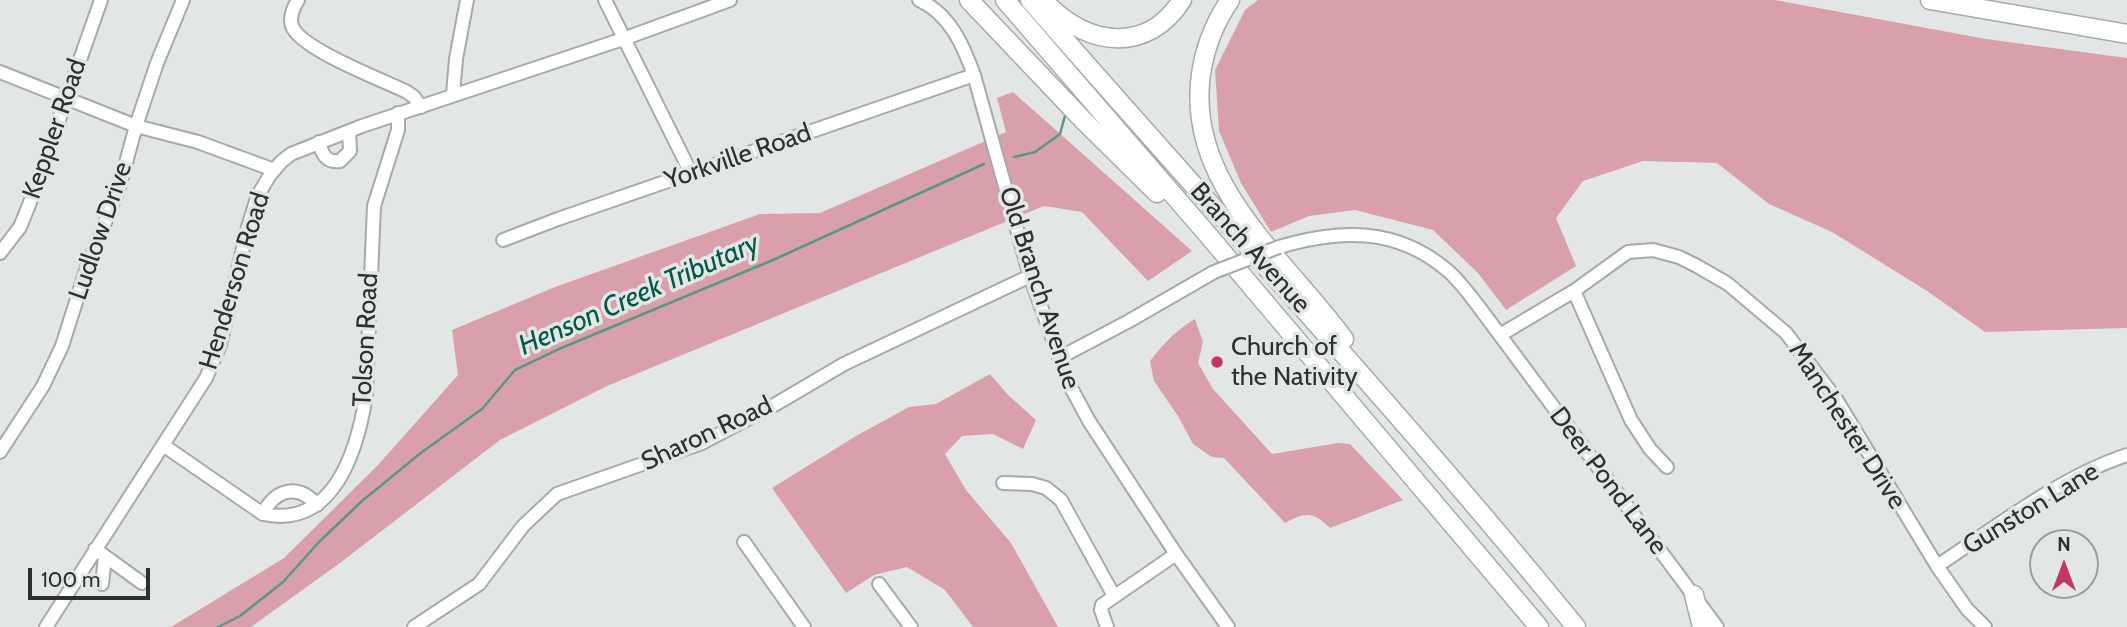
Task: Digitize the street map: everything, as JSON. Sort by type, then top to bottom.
[{"type":"highway","points":[[969,0],[1293,336]]},
{"type":"highway","name":"Branch Avenue","points":[[1004,0],[1539,627]]},
{"type":"highway","name":"Branch Avenue","points":[[1030,0],[1404,422],[1576,627]]},
{"type":"highway","points":[[1043,0],[1062,20],[1073,26],[1097,36],[1127,38],[1152,30],[1174,12],[1182,0]]},
{"type":"highway","points":[[1230,0],[1209,42],[1200,85],[1202,127],[1213,163],[1234,202],[1254,231],[1333,323],[1404,422]]},
{"type":"highway","points":[[1930,0],[2127,33]]},
{"type":"highway","points":[[1492,524],[1591,627]]},
{"type":"highway","points":[[1511,595],[1516,607],[1532,627]]},
{"type":"highway","points":[[1695,595],[1702,627]]},
{"type":"street","name":"Keppler Road","points":[[0,253],[20,227],[58,127],[101,0]]},
{"type":"street","name":"Ludlow Drive","points":[[0,452],[43,386],[62,346],[88,264],[119,188],[157,63],[183,0]]},
{"type":"street","points":[[298,0],[291,15],[291,23],[293,30],[309,44],[407,92],[421,107]]},
{"type":"street","points":[[453,94],[456,59],[467,0]]},
{"type":"street","points":[[605,0],[691,173]]},
{"type":"street","name":"Henderson Road","points":[[47,627],[100,553],[206,378],[220,345],[258,195],[274,170],[291,154],[398,113],[623,39],[730,0]]},
{"type":"street","points":[[919,0],[942,16],[955,31],[974,75]]},
{"type":"street","points":[[0,72],[136,126],[198,142],[274,170]]},
{"type":"street","name":"Yorkville Road","points":[[503,240],[974,75]]},
{"type":"street","name":"Old Branch Avenue","points":[[974,75],[1030,276],[1069,384],[1088,422],[1228,627]]},
{"type":"street","name":"Tolson Road","points":[[317,505],[334,488],[348,464],[362,422],[366,397],[374,206],[398,130],[398,113]]},
{"type":"street","points":[[319,142],[324,157],[331,161],[341,160],[350,151],[349,131]]},
{"type":"street","points":[[1059,358],[1214,272],[1279,247],[1329,235],[1349,234],[1390,239],[1431,258],[1449,272],[1500,335]]},
{"type":"street","name":"Manchester Drive","points":[[1500,335],[1574,291],[1621,255],[1643,250],[1679,257],[1728,284],[1786,333],[1815,370],[1836,399],[1937,566],[1967,609],[1985,627]]},
{"type":"street","name":"Sharon Road","points":[[414,627],[479,584],[523,526],[557,494],[702,443],[844,364],[1030,276]]},
{"type":"street","points":[[1574,291],[1631,420],[1650,449],[1667,467]]},
{"type":"street","name":"Deer Pond Lane","points":[[1500,335],[1717,627]]},
{"type":"street","points":[[163,445],[264,514],[294,515],[317,505],[302,493],[287,492],[274,498],[264,514]]},
{"type":"street","name":"Gunston Lane","points":[[1937,566],[2049,493],[2083,474],[2127,455]]},
{"type":"street","points":[[1003,483],[1032,484],[1046,488],[1060,500],[1114,596]]},
{"type":"street","points":[[744,542],[804,627]]},
{"type":"street","points":[[100,553],[142,583]]},
{"type":"street","points":[[100,553],[102,584]]},
{"type":"street","points":[[1108,627],[1102,606],[1176,554]]},
{"type":"street","points":[[879,584],[911,627]]},
{"type":"shaded area","points":[[1258,0],[1775,0],[1986,39],[2127,58],[2127,328],[1985,332],[1927,291],[1832,232],[1769,204],[1717,163],[1643,161],[1583,181],[1556,218],[1576,266],[1506,310],[1478,273],[1433,230],[1355,210],[1309,216],[1271,232],[1241,183],[1219,131],[1215,70],[1245,10]]},
{"type":"shaded area","points":[[1013,92],[1192,251],[1148,281],[1082,212],[1044,206],[607,386],[500,440],[340,563],[251,627],[171,627],[284,558],[378,465],[458,375],[452,330],[555,287],[760,214],[820,213],[1006,132],[997,98]]},
{"type":"shaded area","points":[[1195,319],[1203,342],[1198,363],[1213,389],[1272,454],[1338,443],[1350,444],[1403,500],[1330,528],[1319,518],[1309,515],[1285,523],[1224,458],[1212,457],[1193,444],[1154,381],[1150,361],[1171,337]]},
{"type":"shaded area","points":[[990,374],[1008,395],[1036,420],[1023,449],[993,434],[962,436],[945,454],[966,490],[1011,543],[1058,627],[973,627],[945,590],[907,567],[874,575],[846,593],[772,488],[909,407],[936,404]]},
{"type":"waterway","name":"Henson Creek Tributary","points":[[1014,157],[1035,152],[1060,134],[1066,112]]},
{"type":"waterway","name":"Henson Creek Tributary","points":[[218,627],[240,616],[283,582],[319,542],[362,501],[422,452],[482,409],[515,370],[773,260],[984,164]]},
{"type":"place","name":"Church of the Nativity","points":[[1217,362]]}]
